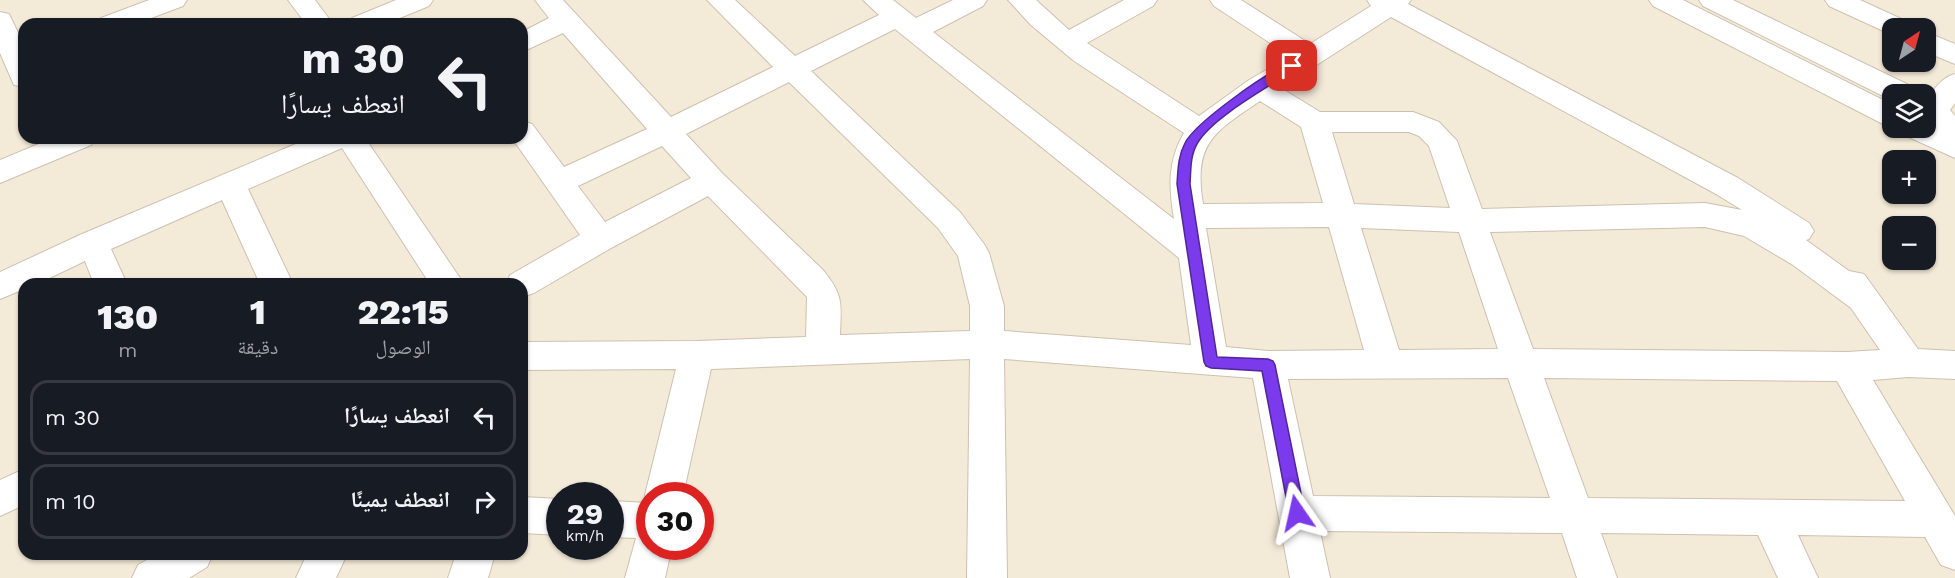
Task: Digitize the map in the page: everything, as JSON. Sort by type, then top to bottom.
[{"type":"street","points":[[126,18],[174,0]]},
{"type":"street","points":[[301,0],[315,18]]},
{"type":"street","points":[[396,18],[420,0]]},
{"type":"street","points":[[720,0],[949,220],[973,253],[987,306],[987,578]]},
{"type":"street","points":[[559,182],[668,131],[896,16],[974,0]]},
{"type":"street","points":[[1021,0],[1068,42],[1132,88],[1200,130]]},
{"type":"street","points":[[1068,42],[1144,0]]},
{"type":"street","points":[[1223,0],[1308,56]]},
{"type":"street","points":[[1662,0],[1882,111]]},
{"type":"street","points":[[1712,0],[1883,84]]},
{"type":"street","points":[[1838,0],[1882,20]]},
{"type":"street","points":[[1211,362],[1184,184],[1185,159],[1191,144],[1200,130],[1259,87],[1389,2],[1775,215],[1813,242],[1840,266],[1908,363]]},
{"type":"street","points":[[528,37],[557,10],[711,181],[812,279],[823,294],[825,305],[823,350]]},
{"type":"street","points":[[896,16],[1194,252]]},
{"type":"street","points":[[0,20],[17,70]]},
{"type":"street","points":[[1936,46],[1955,55]]},
{"type":"street","points":[[1936,112],[1955,83]]},
{"type":"street","points":[[1259,87],[1314,122],[1413,122],[1429,129],[1442,141],[1598,578]]},
{"type":"street","points":[[1936,119],[1955,136]]},
{"type":"street","points":[[1936,120],[1955,148]]},
{"type":"street","points":[[1314,122],[1386,365]]},
{"type":"street","points":[[528,139],[600,239]]},
{"type":"street","points":[[0,172],[51,144]]},
{"type":"street","points":[[0,286],[93,243],[324,144]]},
{"type":"street","points":[[354,144],[444,278]]},
{"type":"street","points":[[528,281],[600,239],[711,181]]},
{"type":"street","points":[[230,184],[274,278]]},
{"type":"street","points":[[1188,216],[1340,215],[1470,221],[1705,215],[1737,221],[1786,244],[1866,301]]},
{"type":"street","points":[[93,243],[108,278]]},
{"type":"street","points":[[528,356],[697,355],[986,344],[1268,365],[1521,363],[1847,367],[1908,363],[1955,365]]},
{"type":"street","points":[[667,482],[697,355]]},
{"type":"street","points":[[1268,365],[1310,578]]},
{"type":"street","points":[[1847,367],[1955,552]]},
{"type":"street","points":[[1297,513],[1936,519]]},
{"type":"street","points":[[528,515],[546,516]]},
{"type":"street","points":[[1770,519],[1798,578]]},
{"type":"street","points":[[152,578],[183,560]]},
{"type":"street","points":[[316,578],[324,560]]},
{"type":"street","points":[[468,578],[474,560]]},
{"type":"street","points":[[645,578],[649,560]]},
{"type":"shaded area","points":[[0,0],[1955,0],[1955,578],[0,578]]},
{"type":"route","points":[[1292,66],[1218,115],[1200,130],[1185,159],[1184,184],[1211,362],[1268,365],[1297,513]]}]
